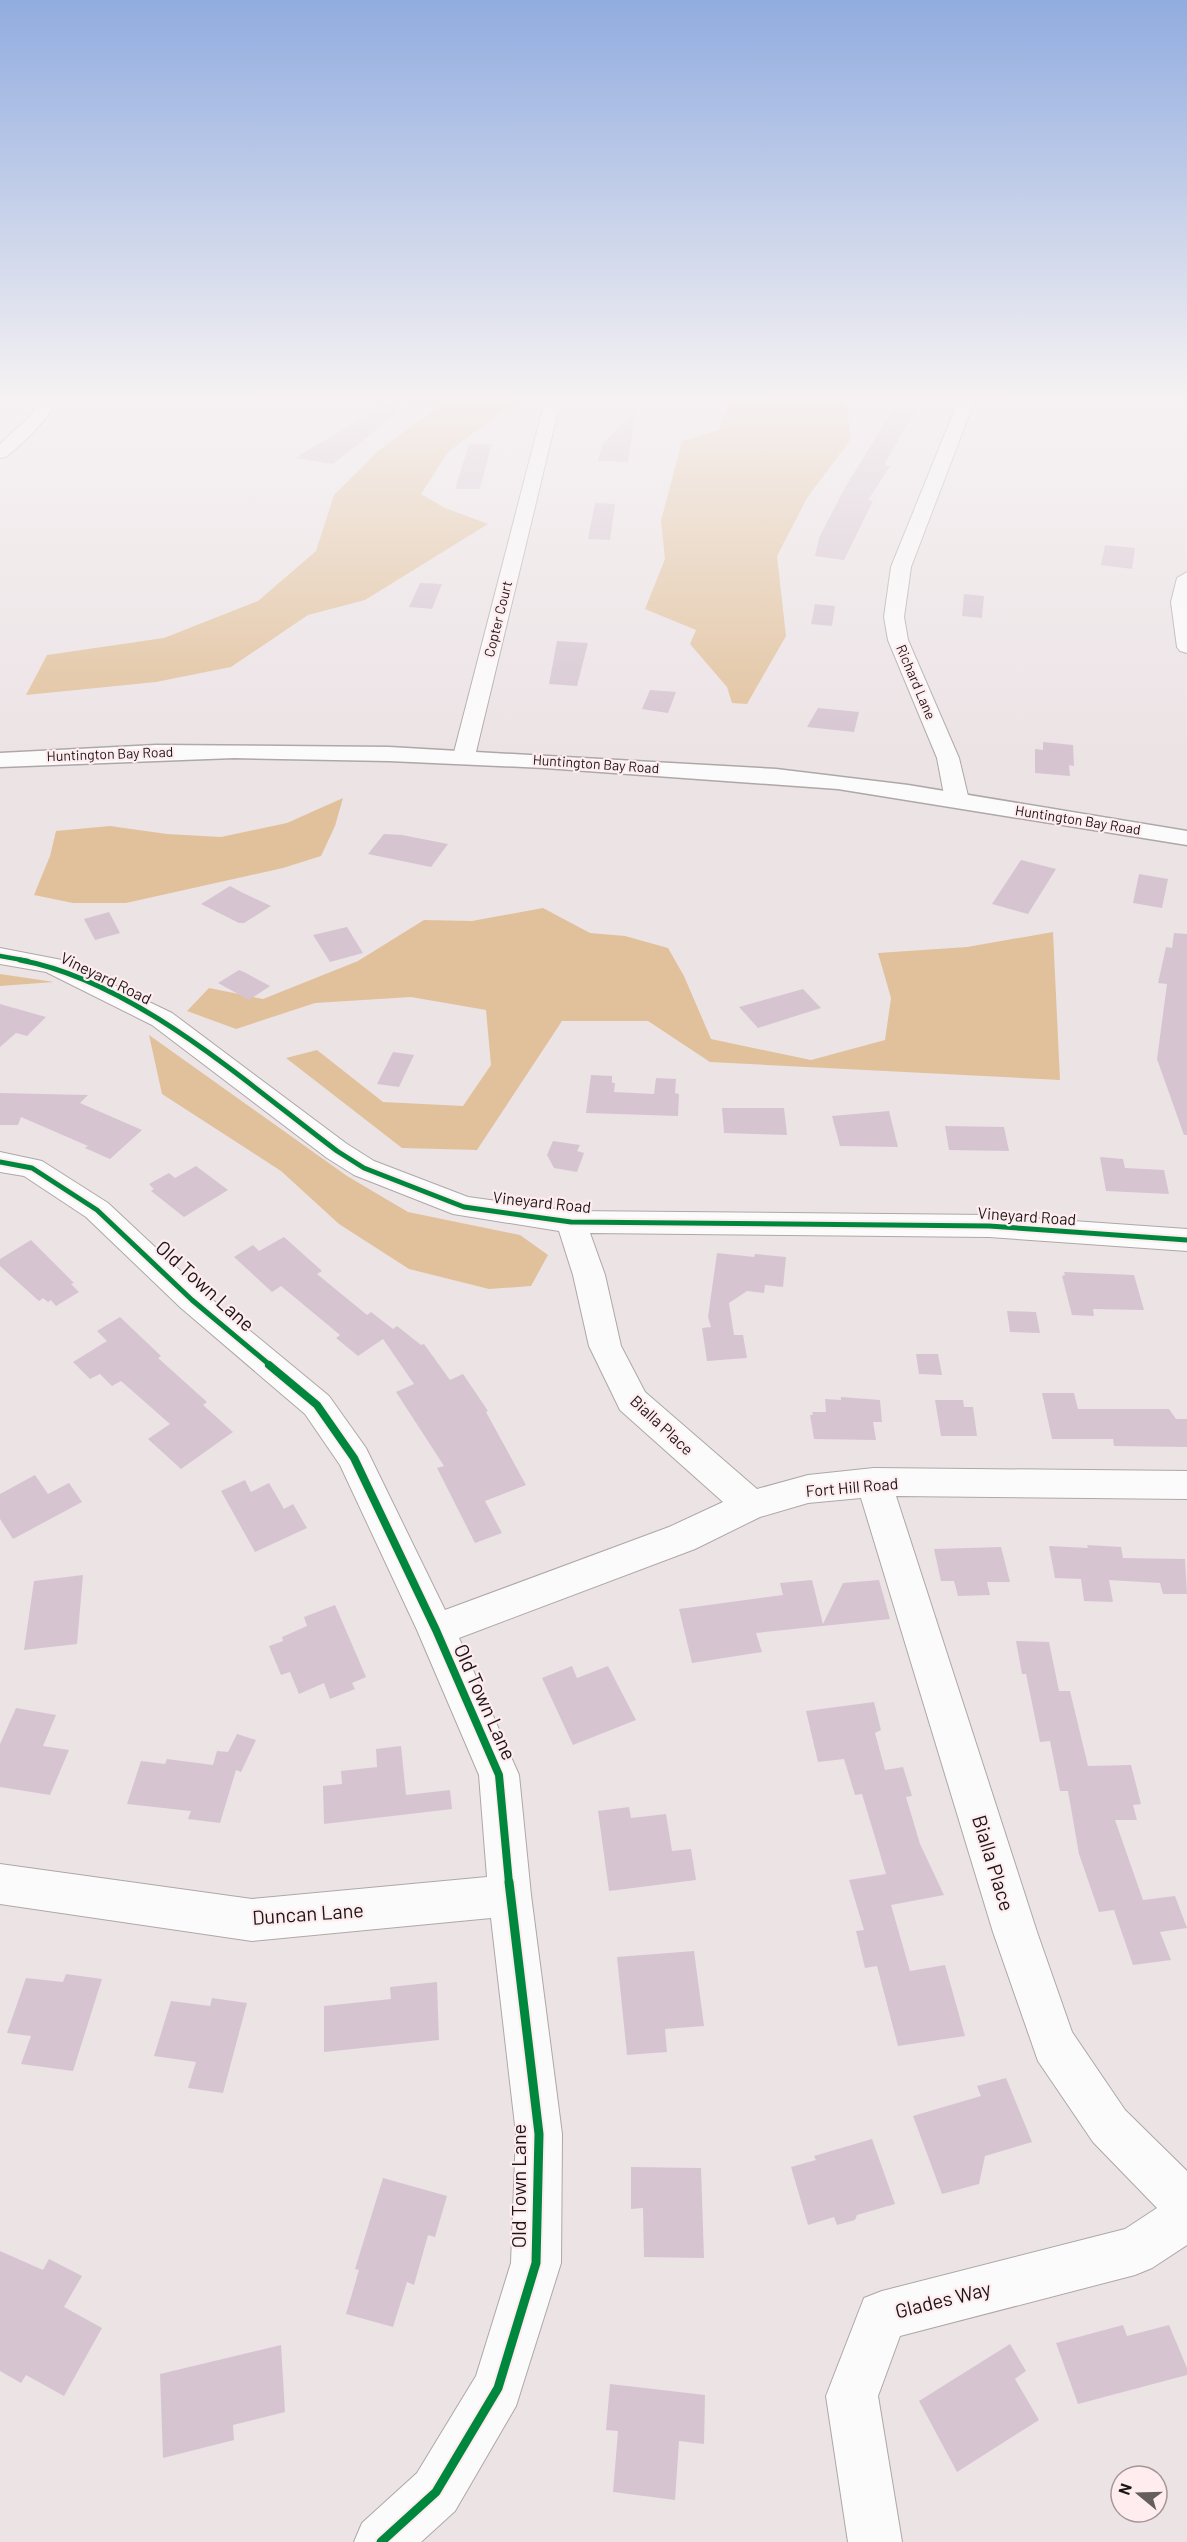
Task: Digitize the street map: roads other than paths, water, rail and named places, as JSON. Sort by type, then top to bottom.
[{"type":"street","name":"Copter Court","points":[[464,756],[525,513]]},
{"type":"street","name":"Richard Lane","points":[[921,513],[901,567],[894,617],[898,640],[948,758],[957,800]]},
{"type":"street","points":[[1187,578],[1181,586],[1180,600],[1187,646]]},
{"type":"street","name":"Huntington Bay Road","points":[[0,760],[101,753],[183,751],[464,756],[853,785],[1187,838]]},
{"type":"street","name":"Vineyard Road","points":[[0,956],[53,966],[162,1019],[327,1144],[364,1168],[464,1207],[571,1222],[989,1226],[1187,1240]]},
{"type":"street","name":"Old Town Lane","points":[[0,1162],[32,1168],[97,1210],[192,1300],[317,1405],[354,1458],[436,1630],[500,1775],[510,1895],[539,2134],[536,2264],[498,2388],[436,2492],[381,2542]]},
{"type":"street","name":"Bialla Place","points":[[571,1222],[589,1275],[605,1346],[632,1401],[751,1505]]},
{"type":"street","name":"Bialla Place","points":[[874,1482],[1011,1921],[1054,2045],[1109,2126],[1187,2205]]},
{"type":"street","name":"Fort Hill Road","points":[[436,1630],[682,1538],[751,1505],[808,1489],[874,1482],[1187,1485]]},
{"type":"street","name":"Duncan Lane","points":[[0,1884],[252,1920],[510,1895]]},
{"type":"street","name":"Glades Way","points":[[875,2542],[852,2396],[882,2316],[1135,2251],[1187,2217]]}]
